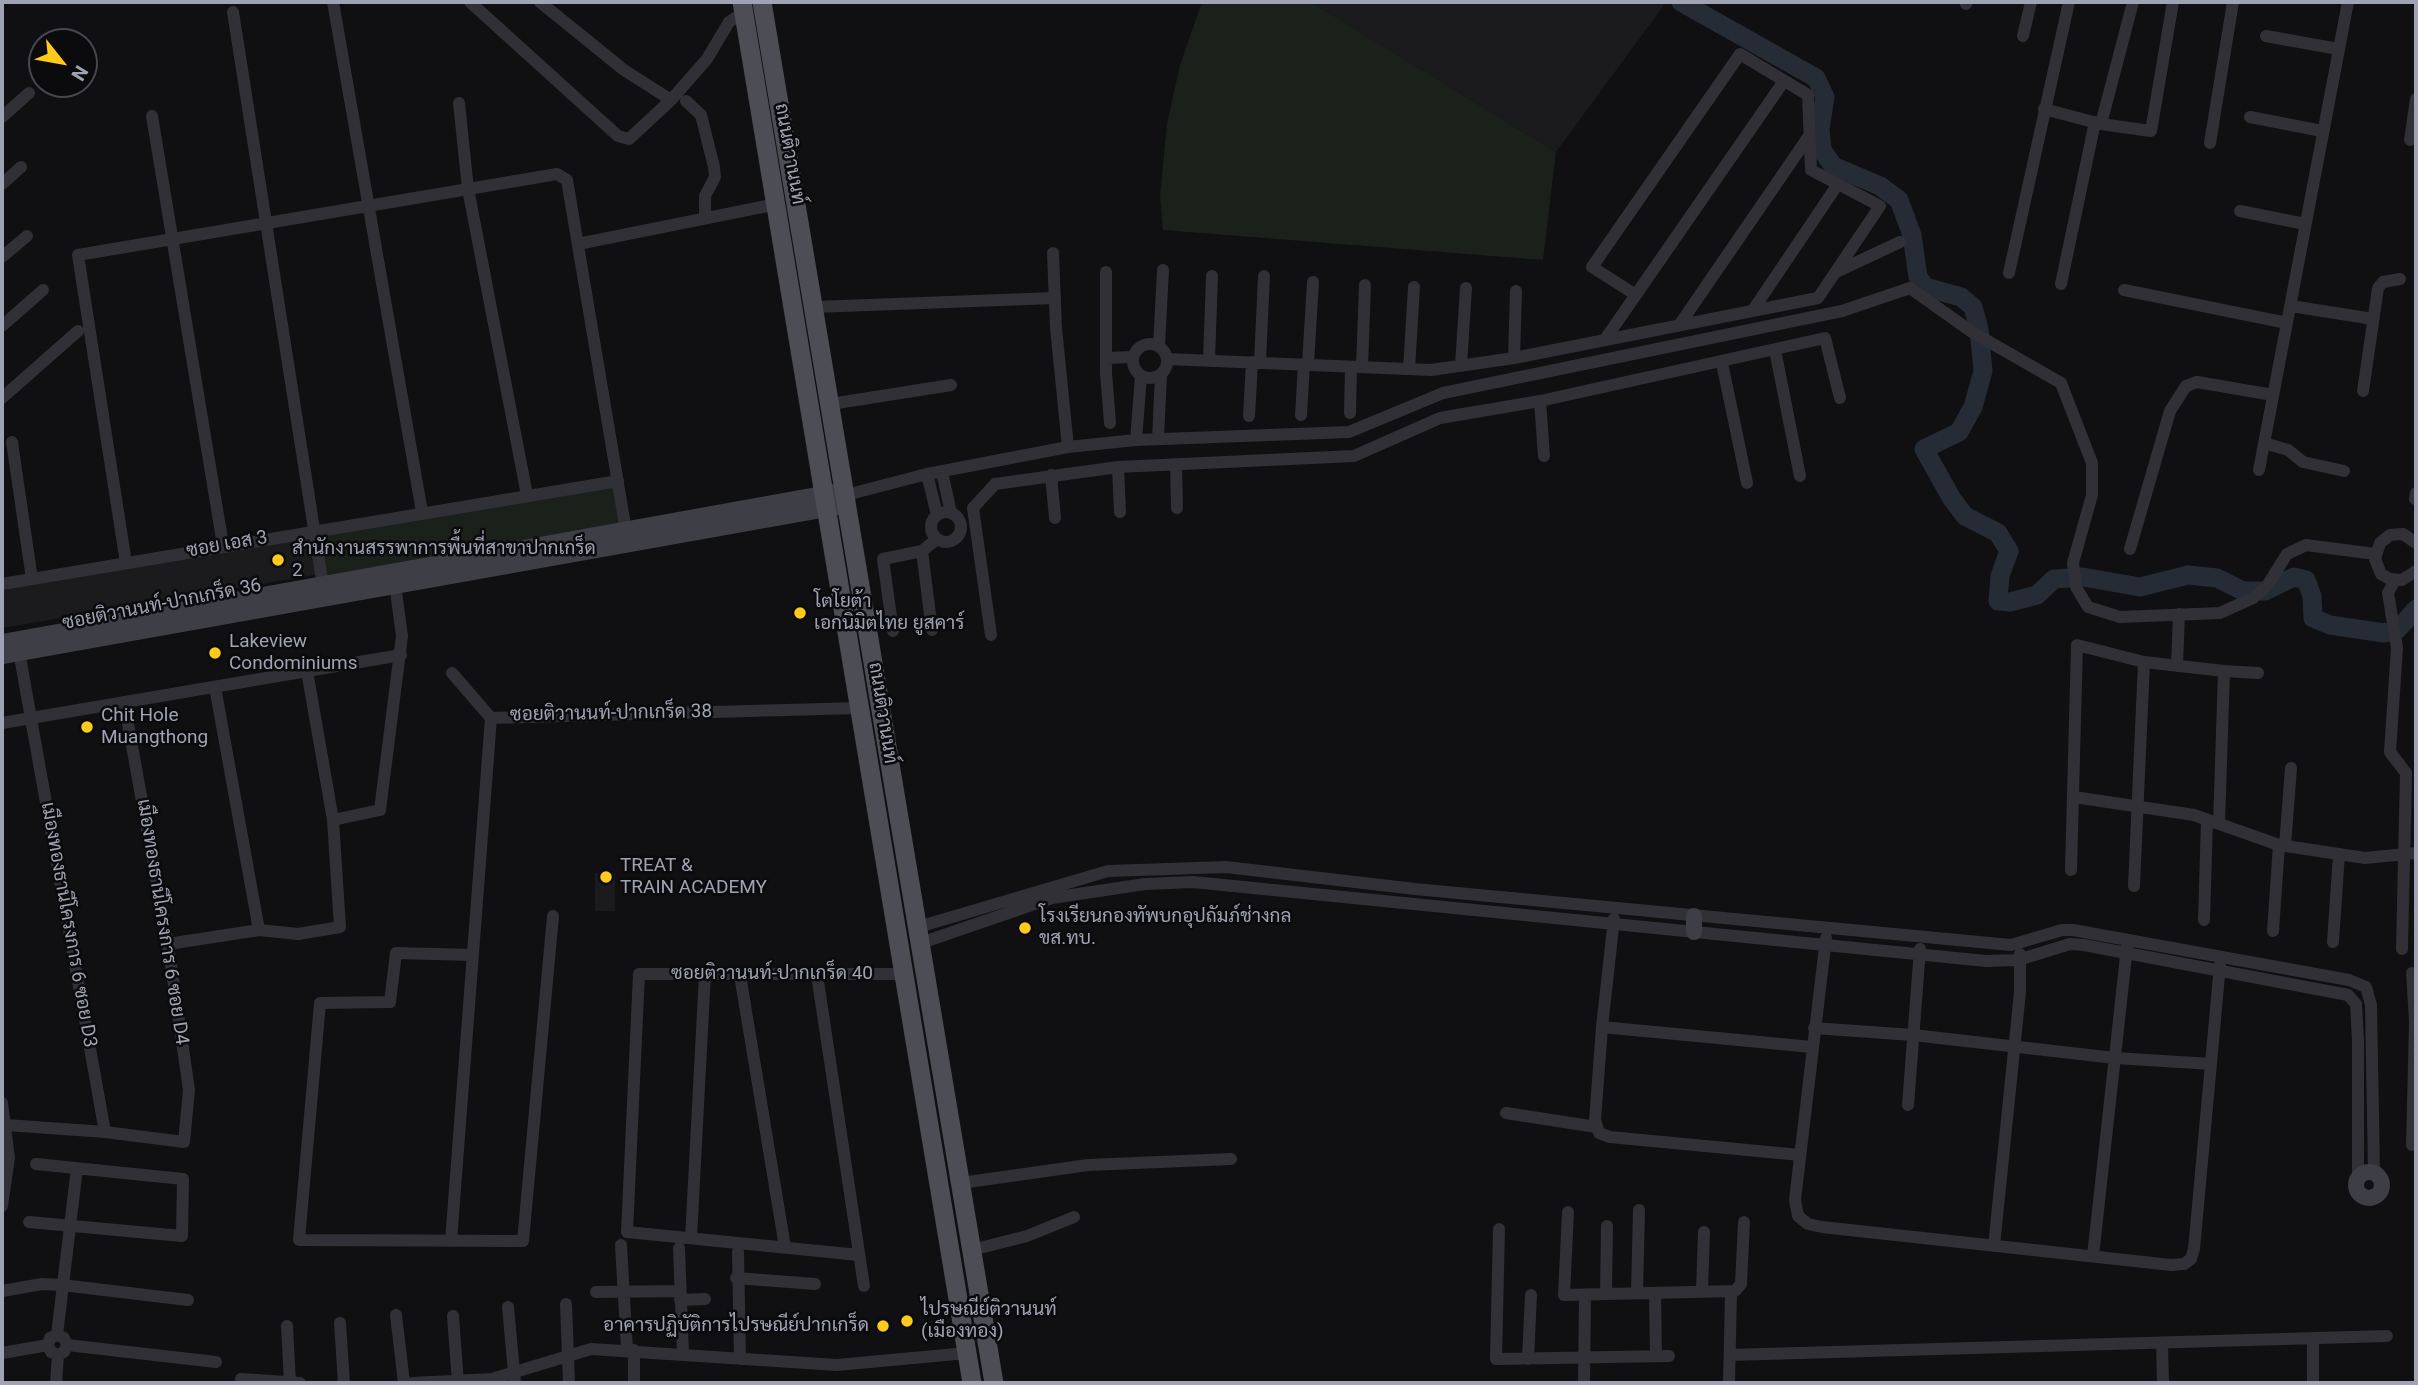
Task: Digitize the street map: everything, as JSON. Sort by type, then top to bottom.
[{"type":"main road","name":"ถนนติวานนท์","points":[[762,2],[994,1383]]},
{"type":"main road","name":"ถนนติวานนท์","points":[[743,7],[972,1383]]},
{"type":"main road","points":[[900,951],[920,939]]},
{"type":"street","points":[[333,2],[422,512]]},
{"type":"street","points":[[470,2],[618,136],[629,139],[671,100],[707,59],[729,22],[743,7]]},
{"type":"street","points":[[540,2],[624,70],[671,100]]},
{"type":"street","points":[[2023,36],[2031,2]]},
{"type":"street","points":[[2009,273],[2069,2]]},
{"type":"street","points":[[2061,284],[2098,123],[2133,2]]},
{"type":"street","points":[[2044,109],[2139,131],[2153,128],[2174,2]]},
{"type":"street","points":[[2210,143],[2233,2]]},
{"type":"street","points":[[2259,470],[2348,2]]},
{"type":"street","points":[[233,12],[324,590]]},
{"type":"street","points":[[2266,36],[2338,49]]},
{"type":"street","points":[[1167,359],[1409,369],[1461,365],[1514,358],[1818,298],[1880,206],[1811,170],[1808,95],[1740,54],[1592,267],[1636,295]]},
{"type":"street","points":[[1606,338],[1784,81]]},
{"type":"street","points":[[2,117],[28,94]]},
{"type":"street","points":[[2410,140],[2416,99]]},
{"type":"street","points":[[686,101],[701,115],[714,167],[715,177],[705,196],[705,218]]},
{"type":"street","points":[[459,103],[468,189],[527,495]]},
{"type":"street","points":[[152,116],[223,545]]},
{"type":"street","points":[[2250,117],[2322,131]]},
{"type":"street","points":[[1680,324],[1809,136]]},
{"type":"street","points":[[2,184],[21,167]]},
{"type":"street","points":[[126,563],[78,255],[558,174],[567,180],[627,538]]},
{"type":"street","points":[[1753,310],[1838,184]]},
{"type":"street","points":[[578,244],[776,204]]},
{"type":"street","points":[[2240,211],[2305,224]]},
{"type":"street","points":[[2,257],[27,236]]},
{"type":"street","points":[[1835,272],[1899,242]]},
{"type":"street","points":[[1053,253],[1068,447]]},
{"type":"street","points":[[1163,270],[1159,346],[1167,359]]},
{"type":"street","points":[[1106,272],[1106,358],[1110,423]]},
{"type":"street","points":[[1209,360],[1212,276]]},
{"type":"street","points":[[1249,416],[1264,276]]},
{"type":"street","points":[[2363,391],[2380,285],[2400,279]]},
{"type":"street","points":[[1301,415],[1313,282]]},
{"type":"street","points":[[1350,413],[1365,285]]},
{"type":"street","points":[[1409,369],[1414,287]]},
{"type":"street","points":[[1461,365],[1465,288]]},
{"type":"street","points":[[847,497],[927,474],[1068,447],[1136,440],[1349,432],[1443,393],[1842,312],[1909,288],[1977,335],[2061,383],[2092,463],[2092,495],[2073,563],[2076,580],[2088,607],[2120,617],[2220,613],[2253,598],[2267,586],[2287,554],[2306,545],[2375,554]]},
{"type":"street","points":[[2,327],[43,290]]},
{"type":"street","points":[[2124,290],[2287,323]]},
{"type":"street","points":[[1514,358],[1516,291]]},
{"type":"street","points":[[815,307],[1055,298]]},
{"type":"street","points":[[2291,306],[2373,319]]},
{"type":"street","points":[[2,398],[78,331]]},
{"type":"street","points":[[927,474],[949,517],[960,532],[954,539],[945,542],[937,539],[931,527],[949,517],[974,508],[995,484],[1118,467],[1354,456],[1440,418],[1540,401],[1722,363],[1825,338],[1840,398]]},
{"type":"street","points":[[1159,346],[1143,345],[1133,357],[1134,368],[1141,376],[1151,378],[1161,374]]},
{"type":"street","points":[[1775,350],[1800,476]]},
{"type":"street","points":[[1106,358],[1133,357]]},
{"type":"street","points":[[1158,439],[1161,374],[1167,359]]},
{"type":"street","points":[[1722,363],[1747,484]]},
{"type":"street","points":[[1136,440],[1141,376]]},
{"type":"street","points":[[2130,549],[2170,411],[2186,386],[2197,382],[2273,395]]},
{"type":"street","points":[[831,404],[951,385]]},
{"type":"street","points":[[1540,401],[1544,456]]},
{"type":"street","points":[[12,442],[32,579]]},
{"type":"street","points":[[2264,443],[2288,450],[2303,462],[2344,471]]},
{"type":"street","points":[[1176,464],[1177,508]]},
{"type":"street","points":[[1118,467],[1120,512]]},
{"type":"street","points":[[942,472],[949,517]]},
{"type":"street","points":[[1051,475],[1055,517]]},
{"type":"street","name":"ซอย เอส 3","points":[[2,584],[618,481]]},
{"type":"street","name":"ซอยติวานนท์-ปากเกร็ด 36","points":[[2,656],[13,644],[627,538],[847,497]]},
{"type":"street","points":[[974,508],[991,635]]},
{"type":"street","points":[[2416,543],[2403,534],[2390,535],[2380,542],[2375,554],[2376,565],[2381,573],[2395,580],[2409,578],[2416,571]]},
{"type":"street","points":[[894,631],[883,559],[922,551],[937,539]]},
{"type":"street","points":[[922,551],[932,630]]},
{"type":"street","points":[[333,820],[380,810],[401,655],[402,636],[394,578]]},
{"type":"street","points":[[2395,580],[2388,593],[2395,640],[2390,752],[2406,773],[2402,853],[2402,949]]},
{"type":"street","points":[[2177,666],[2179,614]]},
{"type":"street","name":"เมืองทองธานีโครงการ 6 ซอย D3","points":[[13,644],[31,718],[105,1132]]},
{"type":"street","points":[[2071,870],[2077,645],[2144,662],[2258,673]]},
{"type":"street","points":[[2,723],[401,655]]},
{"type":"street","points":[[2133,887],[2144,662]]},
{"type":"street","points":[[168,944],[259,930],[298,934],[340,927],[333,820],[307,671]]},
{"type":"street","points":[[2204,920],[2224,671]]},
{"type":"street","points":[[452,673],[491,718]]},
{"type":"street","points":[[215,687],[259,930]]},
{"type":"street","name":"เมืองทองธานีโครงการ 6 ซอย D4","points":[[105,1132],[184,1142],[189,1090],[168,944],[124,702]]},
{"type":"street","name":"ซอยติวานนท์-ปากเกร็ด 38","points":[[452,1241],[473,928],[491,718],[859,708]]},
{"type":"street","points":[[2273,931],[2291,768]]},
{"type":"street","points":[[2074,797],[2213,822],[2282,846],[2365,858],[2416,853]]},
{"type":"street","points":[[2333,942],[2339,854]]},
{"type":"street","points":[[920,939],[1108,871],[1226,867],[1615,909],[1824,945],[1986,961],[2020,959],[2070,944],[2127,946]]},
{"type":"street","points":[[920,939],[1052,898],[1145,884],[1193,882],[1613,925],[1828,927],[2011,945],[2062,930],[2348,995],[2356,1004],[2366,1175],[2371,1005],[2366,987],[2349,980],[2220,964]]},
{"type":"street","points":[[1596,1127],[1602,1027],[1615,909]]},
{"type":"street","points":[[472,955],[396,953],[390,1002],[320,1003],[299,1240],[523,1241],[553,916]]},
{"type":"street","points":[[1828,927],[1795,1200],[1798,1216],[1808,1224],[2171,1265],[2184,1264],[2191,1259],[2220,964]]},
{"type":"street","points":[[1908,1105],[1921,936]]},
{"type":"street","points":[[1994,1246],[2020,959],[2019,943]]},
{"type":"street","points":[[2094,1256],[2127,946]]},
{"type":"street","points":[[2412,973],[2416,1021],[2412,1146]]},
{"type":"street","name":"ซอยติวานนท์-ปากเกร็ด 40","points":[[691,1238],[627,1232],[639,974],[905,974]]},
{"type":"street","points":[[705,974],[691,1238],[859,1255]]},
{"type":"street","points":[[740,975],[785,1247]]},
{"type":"street","points":[[817,975],[864,1286]]},
{"type":"street","points":[[1602,1027],[1812,1047]]},
{"type":"street","points":[[1814,1028],[1913,1035],[2012,1049],[2211,1064]]},
{"type":"street","points":[[2,1103],[9,1158],[2,1206]]},
{"type":"street","points":[[1506,1113],[1596,1127],[1606,1137],[1800,1155]]},
{"type":"street","points":[[6,1125],[105,1132]]},
{"type":"street","points":[[961,1183],[1088,1165],[1231,1159]]},
{"type":"street","points":[[29,1222],[181,1236],[183,1179],[36,1164]]},
{"type":"street","points":[[57,1335],[77,1168]]},
{"type":"street","points":[[1637,1293],[1639,1210]]},
{"type":"street","points":[[1567,1212],[1564,1295],[1738,1290],[1741,1284],[1744,1222]]},
{"type":"street","points":[[972,1250],[1027,1237],[1074,1217]]},
{"type":"street","points":[[1606,1294],[1607,1226]]},
{"type":"street","points":[[1499,1229],[1496,1359],[1662,1356],[1656,1293]]},
{"type":"street","points":[[1702,1291],[1704,1232]]},
{"type":"street","points":[[621,1245],[634,1383]]},
{"type":"street","points":[[679,1248],[683,1354]]},
{"type":"street","points":[[738,1252],[736,1278],[740,1359]]},
{"type":"street","points":[[736,1278],[815,1284]]},
{"type":"street","points":[[2,1291],[42,1284],[188,1300]]},
{"type":"street","points":[[596,1292],[680,1295],[705,1299]]},
{"type":"street","points":[[1729,1383],[1731,1292]]},
{"type":"street","points":[[1528,1359],[1531,1295]]},
{"type":"street","points":[[1584,1383],[1585,1295]]},
{"type":"street","points":[[566,1304],[569,1383]]},
{"type":"street","points":[[508,1307],[514,1378]]},
{"type":"street","points":[[396,1315],[404,1383]]},
{"type":"street","points":[[453,1316],[458,1382]]},
{"type":"street","points":[[340,1323],[344,1383]]},
{"type":"street","points":[[287,1326],[290,1383]]},
{"type":"street","points":[[2,1353],[53,1350],[64,1352],[67,1345],[64,1338],[57,1335],[50,1338],[53,1350],[57,1383]]},
{"type":"street","points":[[1730,1355],[2387,1336]]},
{"type":"street","points":[[2313,1339],[2313,1383]]},
{"type":"street","points":[[2162,1344],[2163,1383]]},
{"type":"street","points":[[67,1345],[216,1363]]},
{"type":"street","points":[[412,1383],[514,1378],[591,1349],[630,1349],[837,1366],[967,1353]]},
{"type":"street","points":[[241,1379],[300,1383]]},
{"type":"shaded area","points":[[1202,2],[1311,2],[1556,152],[1543,260],[1163,230],[1160,196],[1167,124],[1180,65]]},
{"type":"shaded area","points":[[1311,2],[1660,2],[1664,5],[1556,152]]},
{"type":"shaded area","points":[[618,481],[624,526],[323,578],[315,530]]},
{"type":"shaded area","points":[[613,486],[620,523],[2,628],[2,589]]},
{"type":"shaded area","points":[[595,873],[615,873],[615,911],[595,911]]},
{"type":"waterway","points":[[1681,2],[1816,78],[1825,97],[1820,129],[1822,150],[1833,166],[1880,186],[1899,200],[1912,235],[1918,277],[1925,287],[1961,297],[1973,307],[1979,329],[1983,371],[1973,407],[1959,432],[1924,449],[1952,499],[1965,516],[1998,533],[2009,551],[2000,576],[1998,601],[2010,602],[2037,595],[2054,579],[2083,577],[2140,587],[2188,575],[2217,578],[2243,591],[2265,591],[2294,577],[2306,580],[2312,596],[2313,618],[2330,625],[2384,633],[2397,630],[2416,609]]},
{"type":"place","name":"สำนักงานสรรพาการพื้นที่สาขาปากเกร็ด 2","points":[[278,560]]},
{"type":"place","name":"โตโยต้า เอกนิมิตไทย ยูสคาร์","points":[[800,613]]},
{"type":"place","name":"Lakeview Condominiums","points":[[215,653]]},
{"type":"place","name":"Chit Hole Muangthong","points":[[87,727]]},
{"type":"place","name":"TREAT & TRAIN ACADEMY","points":[[606,877]]},
{"type":"place","name":"โรงเรียนกองทัพบกอุปถัมภ์ช่างกล ขส.ทบ.","points":[[1025,928]]},
{"type":"place","name":"ไปรษณีย์ติวานนท์ (เมืองทอง)","points":[[907,1321]]},
{"type":"place","name":"อาคารปฏิบัติการไปรษณีย์ปากเกร็ด","points":[[883,1326]]}]
